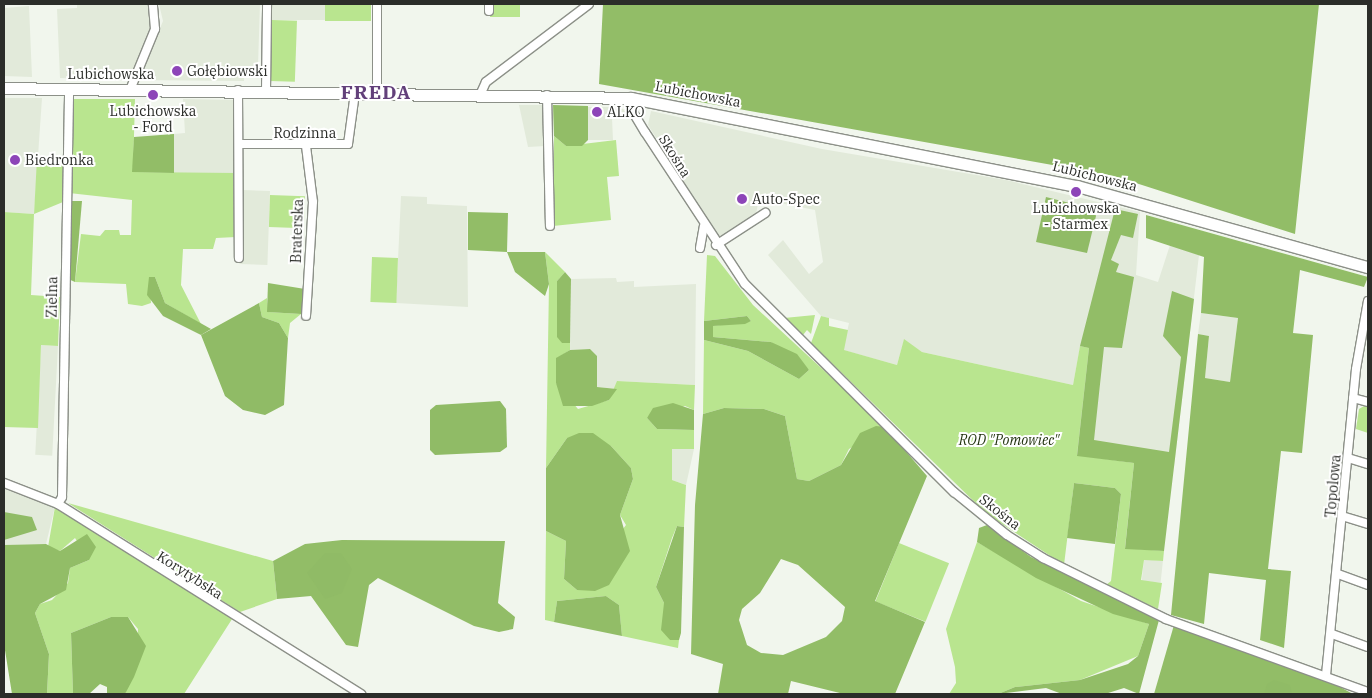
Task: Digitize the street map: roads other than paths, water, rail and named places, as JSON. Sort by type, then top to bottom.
[{"type":"street","points":[[130,90],[155,29],[153,4]]},
{"type":"street","points":[[266,91],[267,4]]},
{"type":"street","points":[[377,4],[377,93]]},
{"type":"street","points":[[481,93],[486,82],[589,4]]},
{"type":"street","name":"Lubichowska","points":[[4,88],[481,93],[631,98],[1077,186],[1368,267]]},
{"type":"street","name":"Zielna","points":[[58,504],[63,480],[69,89]]},
{"type":"street","points":[[238,90],[239,258]]},
{"type":"street","name":"Rodzinna","points":[[239,144],[306,146],[348,144],[355,92]]},
{"type":"street","points":[[547,95],[550,226]]},
{"type":"street","name":"Skośna","points":[[631,98],[631,109],[716,246],[744,284],[954,492],[1007,535],[1043,558],[1166,619],[1326,675],[1362,692]]},
{"type":"street","name":"Braterska","points":[[306,146],[313,202],[306,316]]},
{"type":"street","points":[[716,246],[765,213]]},
{"type":"street","points":[[700,248],[704,226]]},
{"type":"street","name":"Topolowa","points":[[1326,675],[1338,574],[1359,339],[1368,301]]},
{"type":"street","points":[[1359,339],[1368,342]]},
{"type":"street","points":[[1353,398],[1368,402]]},
{"type":"street","points":[[1348,458],[1368,464]]},
{"type":"street","name":"Korytybska","points":[[4,483],[58,504],[361,694]]},
{"type":"street","points":[[1342,516],[1368,524]]},
{"type":"street","points":[[1338,574],[1368,585]]},
{"type":"street","points":[[1332,634],[1368,647]]},
{"type":"place","name":"Gołębiowski","points":[[177,71]]},
{"type":"place","name":"Lubichowska - Ford","points":[[153,95]]},
{"type":"place","name":"ALKO","points":[[597,112]]},
{"type":"place","name":"Biedronka","points":[[15,160]]},
{"type":"place","name":"Lubichowska - Starmex","points":[[1076,192]]},
{"type":"place","name":"Auto-Spec","points":[[742,199]]},
{"type":"district","name":"FREDA","points":[[376,93]]},
{"type":"park label","name":"ROD \"Pomowiec\"","points":[[1009,440]]}]
